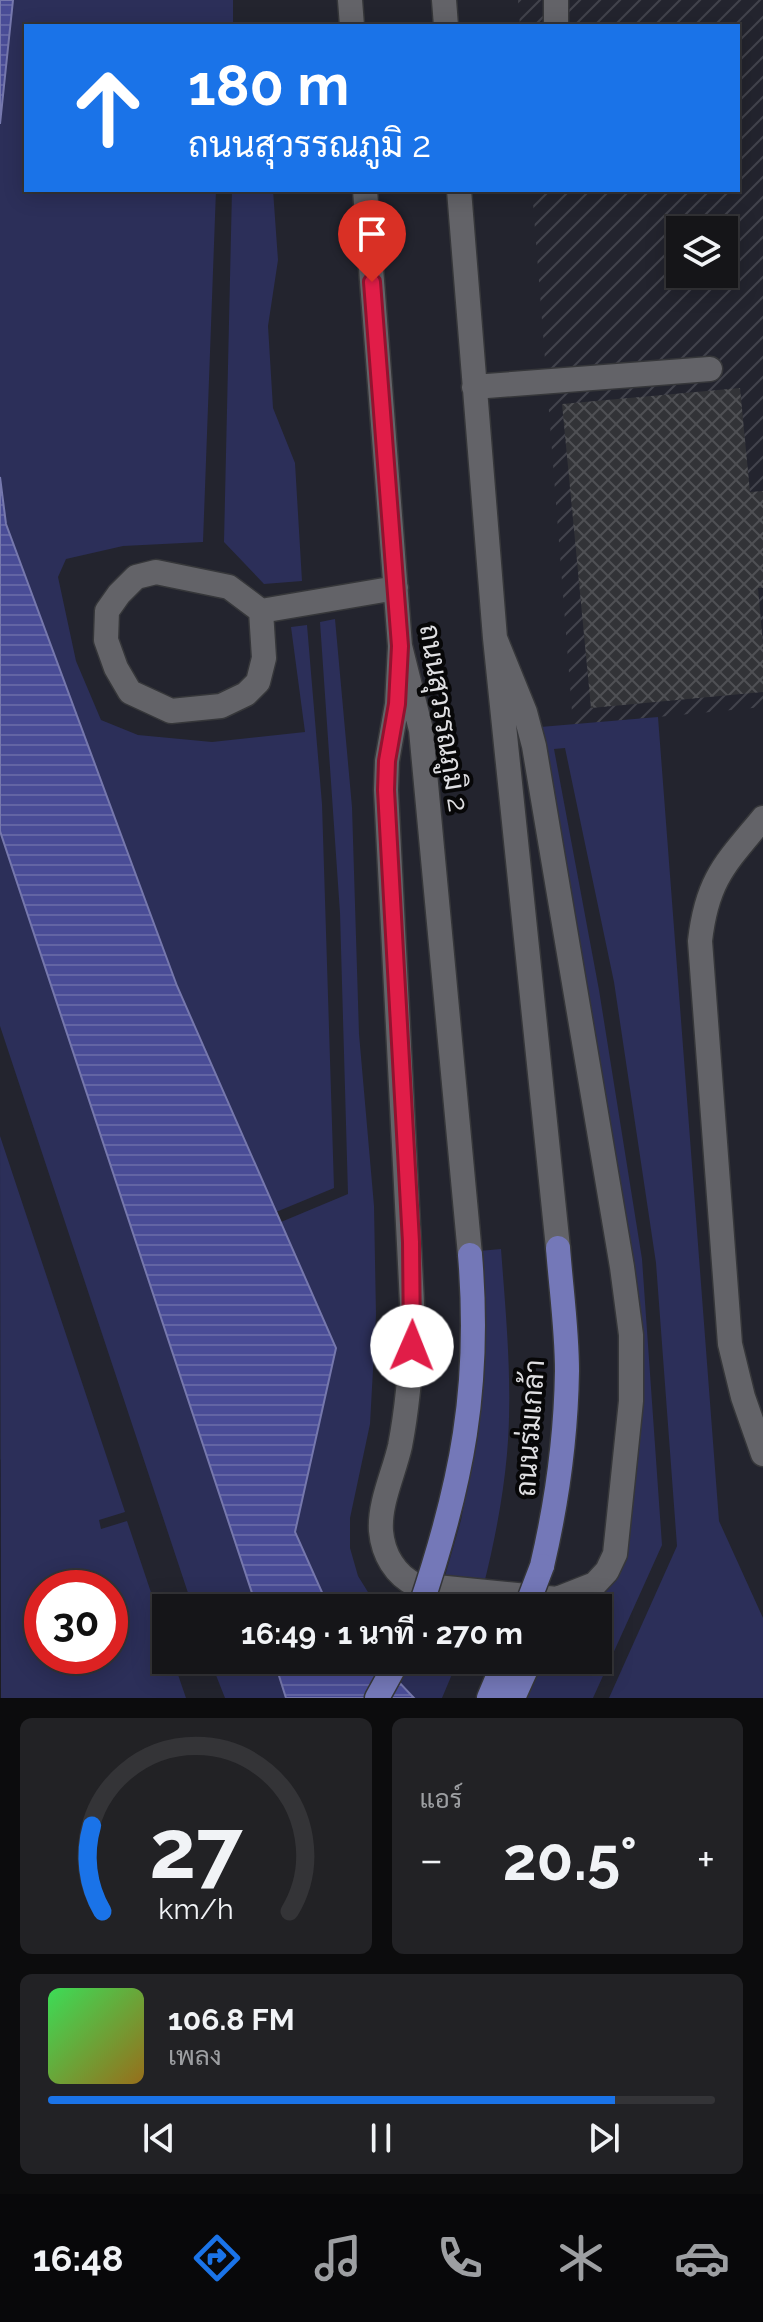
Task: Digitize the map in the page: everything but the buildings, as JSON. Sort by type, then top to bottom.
[{"type":"main road","name":"ถนนร่มเกล้า","points":[[531,1594],[542,1566],[558,1489],[565,1430],[567,1367],[558,1248]]},
{"type":"main road","points":[[424,1594],[448,1520],[466,1438],[474,1360],[470,1255]]},
{"type":"main road","points":[[540,1594],[542,1566]]},
{"type":"main road","points":[[377,1698],[390,1674]]},
{"type":"main road","points":[[489,1698],[499,1674]]},
{"type":"main road","points":[[513,1698],[524,1674]]},
{"type":"street","points":[[350,0],[352,24]]},
{"type":"street","points":[[444,0],[446,24]]},
{"type":"street","points":[[556,0],[556,24]]},
{"type":"street","name":"ถนนสุวรรณภูมิ 2","points":[[365,192],[400,646],[421,730],[470,1255]]},
{"type":"street","name":"ถนนสุวรรณภูมิ 2","points":[[459,192],[495,638],[558,1248]]},
{"type":"street","points":[[474,387],[710,369]]},
{"type":"street","points":[[261,611],[264,658],[258,682],[246,694],[221,706],[171,711],[130,692],[116,668],[106,640],[107,611],[119,594],[136,577],[156,572],[229,587],[261,611],[396,588]]},
{"type":"street","points":[[400,646],[397,704],[388,750],[386,790],[413,1323],[407,1405],[381,1521],[383,1543],[402,1578],[416,1585],[557,1599],[595,1584],[607,1571],[615,1554],[631,1401],[631,1335],[534,746],[525,712],[495,638]]},
{"type":"street","points":[[763,818],[722,867],[704,909],[700,941],[730,1344],[743,1397],[763,1454]]},
{"type":"shaded area","points":[[0,0],[763,0],[763,1698],[79,1698],[97,1674],[128,1674],[128,1570],[95,1570],[0,1459]]},
{"type":"shaded area","points":[[0,0],[13,0],[0,124]]},
{"type":"shaded area","points":[[13,0],[233,0],[233,24],[24,24],[24,192],[216,192],[203,542],[123,546],[66,559],[58,577],[76,661],[101,720],[138,735],[212,742],[305,732],[291,627],[307,625],[322,804],[334,1188],[276,1212],[177,986],[6,524],[0,477],[0,124]]},
{"type":"shaded area","points":[[518,0],[763,0],[763,707],[573,725],[532,192],[740,192],[740,24],[520,24]]},
{"type":"shaded area","points":[[232,192],[273,192],[278,260],[268,326],[273,408],[295,463],[302,581],[264,584],[224,542]]},
{"type":"shaded area","points":[[0,477],[6,524],[177,986],[336,1348],[295,1532],[323,1594],[252,1594],[0,831]]},
{"type":"shaded area","points":[[335,619],[352,807],[359,1034],[374,1206],[376,1315],[370,1424],[350,1518],[350,1548],[358,1576],[369,1594],[323,1594],[295,1532],[307,1474],[281,1222],[348,1194],[340,913],[320,622]]},
{"type":"shaded area","points":[[658,717],[719,1521],[763,1618],[763,1698],[609,1698],[677,1546],[656,1263],[614,982],[565,748],[554,749],[599,990],[642,1259],[662,1545],[612,1656],[612,1594],[604,1594],[621,1552],[636,1401],[540,727]]},
{"type":"shaded area","points":[[0,831],[252,1594],[188,1594],[0,1026]]},
{"type":"shaded area","points":[[0,1136],[125,1512],[99,1520],[101,1529],[127,1521],[152,1595],[152,1674],[178,1674],[186,1698],[1,1698]]},
{"type":"shaded area","points":[[501,1249],[509,1428],[501,1505],[483,1588],[443,1583],[461,1520],[476,1438],[479,1251]]},
{"type":"shaded area","points":[[216,1674],[278,1674],[286,1698],[225,1698]]},
{"type":"shaded area","points":[[278,1674],[391,1674],[414,1698],[286,1698]]},
{"type":"shaded area","points":[[403,1674],[452,1674],[442,1698],[414,1698],[399,1683]]},
{"type":"shaded area","points":[[534,1674],[604,1674],[593,1698],[525,1698]]},
{"type":"route","points":[[372,282],[400,646],[397,704],[391,728],[386,790],[411,1242],[412,1346]]}]
